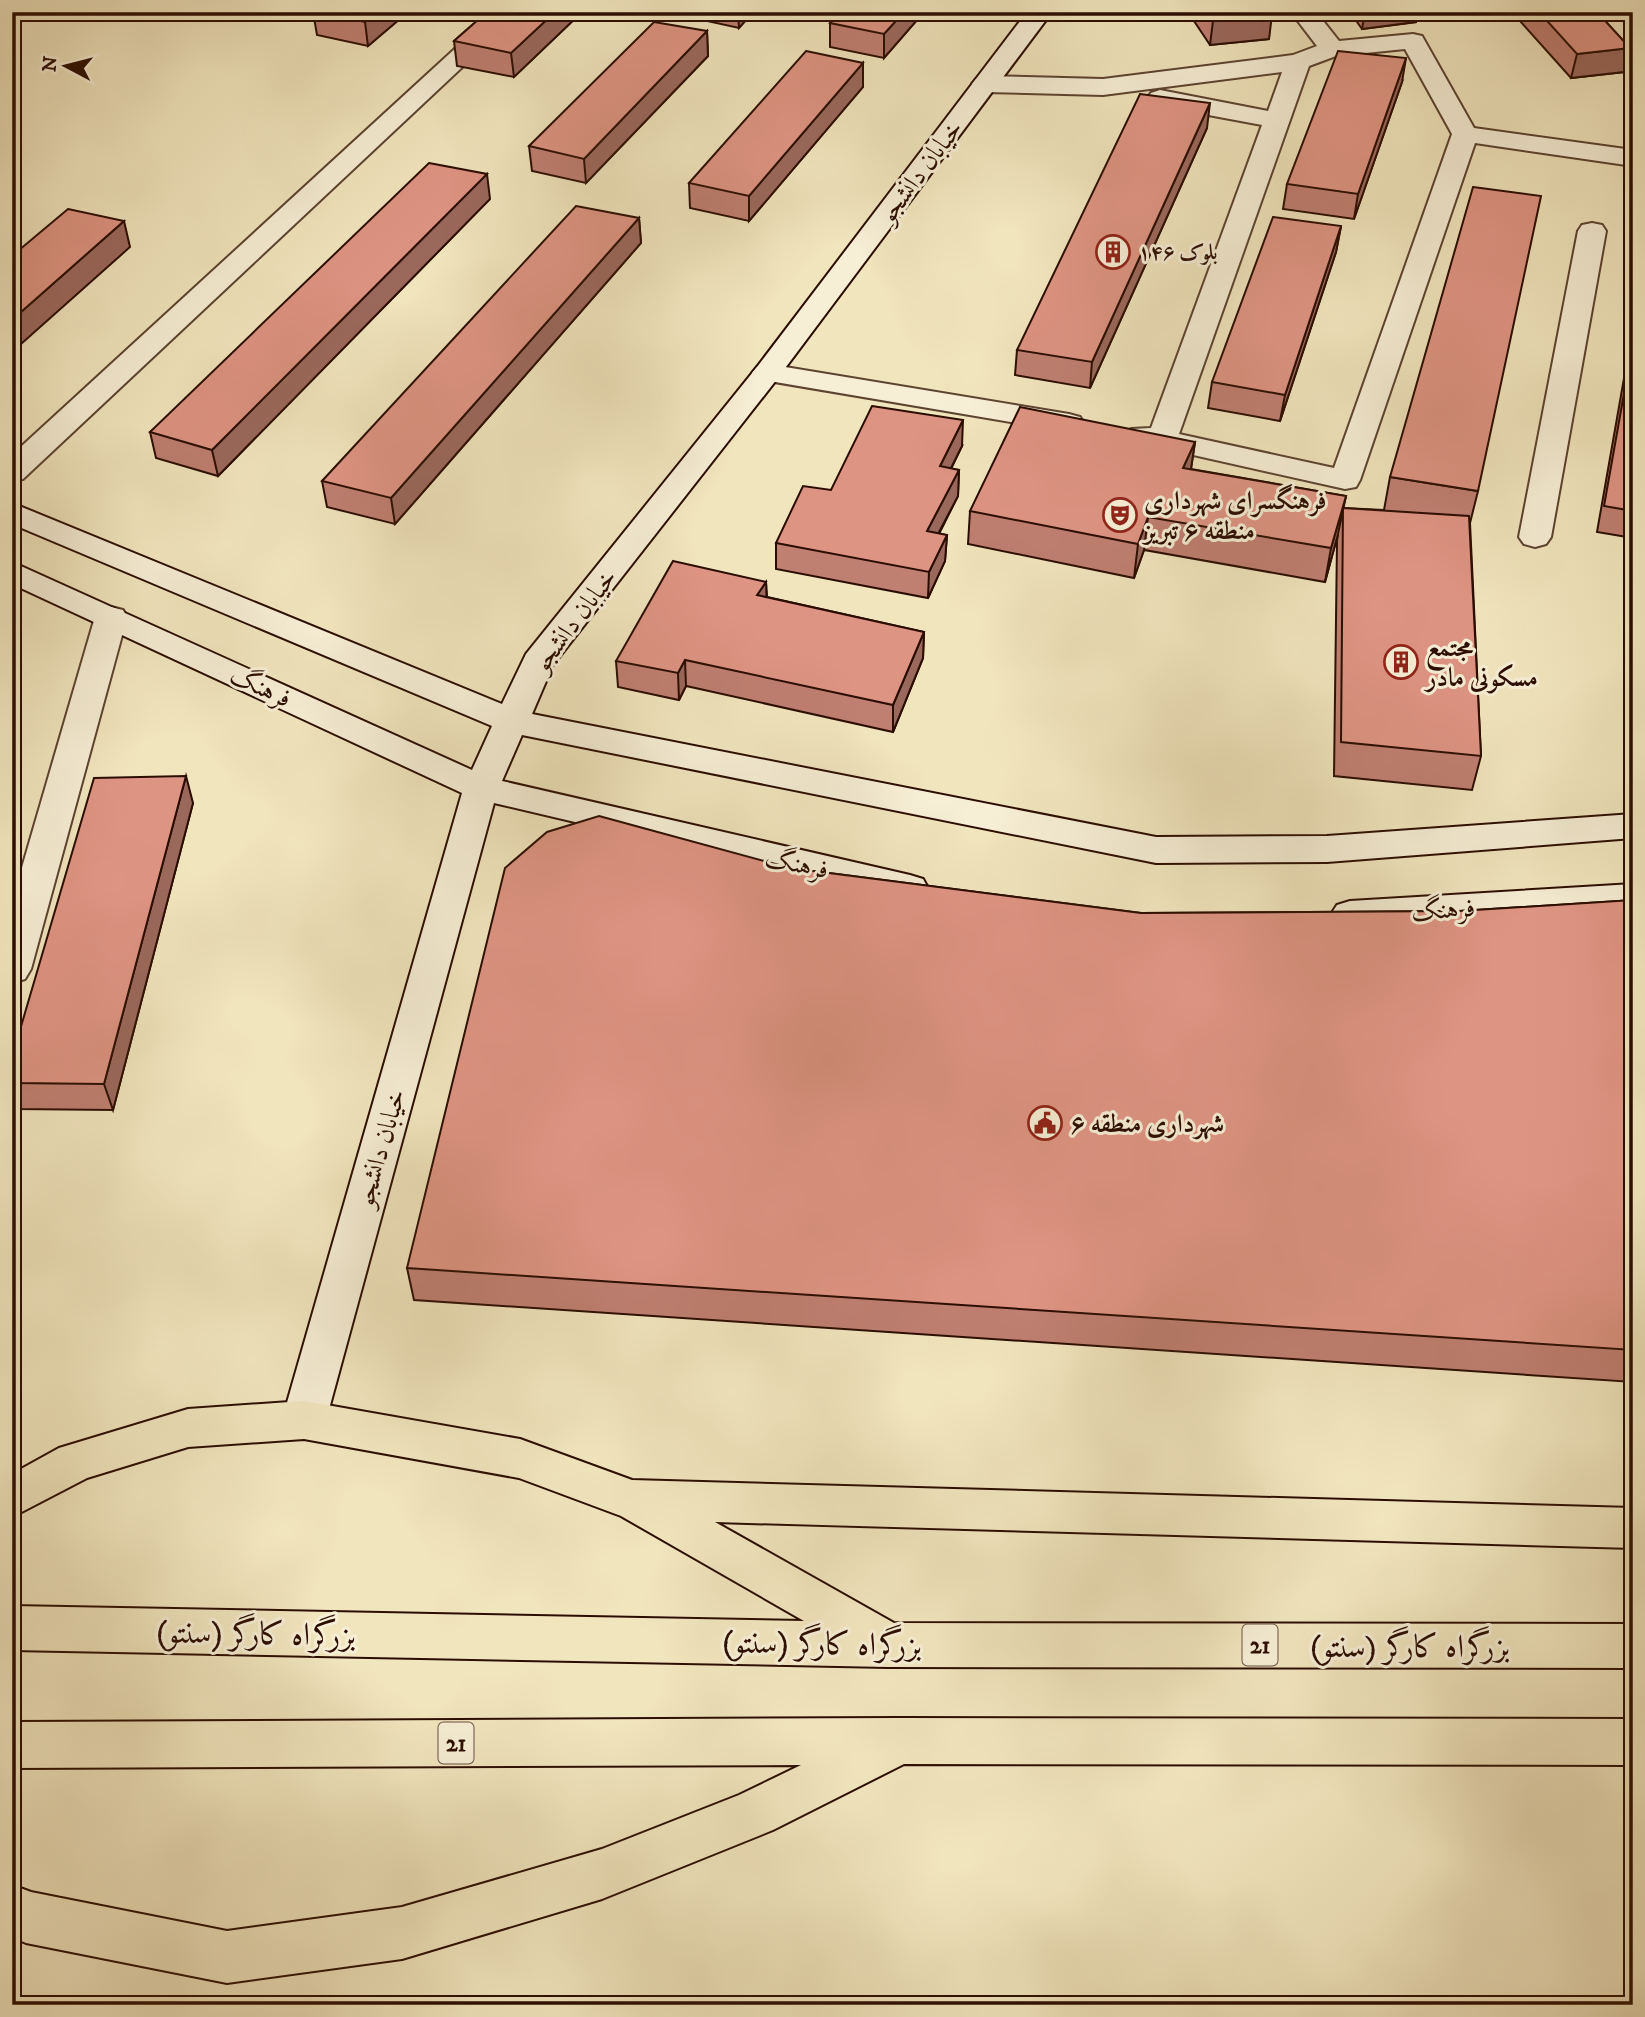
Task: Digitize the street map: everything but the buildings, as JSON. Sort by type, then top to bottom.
[{"type":"highway","points":[[12,1497],[75,1462],[188,1428],[304,1420],[520,1459],[632,1500],[888,1645]]},
{"type":"highway","points":[[632,1500],[1633,1528]]},
{"type":"highway","name":"بزرگراه کارگر (سنتو)","points":[[12,1628],[888,1645],[1633,1646]]},
{"type":"highway","points":[[12,1910],[26,1917],[227,1957],[402,1933],[602,1874],[755,1813],[900,1741]]},
{"type":"highway","name":"21","points":[[12,1745],[900,1741],[1633,1742]]},
{"type":"street","points":[[12,472],[509,12]]},
{"type":"street","name":"خیابان دانشجو","points":[[304,1420],[481,788],[538,662],[767,373],[1040,12]]},
{"type":"street","points":[[1304,12],[1332,49]]},
{"type":"street","points":[[767,373],[1162,439],[1345,480],[1465,134],[1413,41],[1332,49],[1298,62],[1103,87],[985,84]]},
{"type":"street","points":[[1162,439],[1298,62]]},
{"type":"street","points":[[1103,87],[1276,120]]},
{"type":"street","points":[[1465,134],[1633,158]]},
{"type":"street","points":[[1535,537],[1592,230]]},
{"type":"street","points":[[12,512],[511,721],[1156,850],[1327,849],[1633,826]]},
{"type":"street","name":"فرهنگ","points":[[12,572],[481,788],[690,839],[942,892]]},
{"type":"street","points":[[12,968],[111,617]]},
{"type":"street","name":"فرهنگ","points":[[1313,914],[1633,897]]},
{"type":"place","name":"بلوک ۱۴۶","points":[[1113,252]]},
{"type":"place","name":"فرهنگسرای شهرداری منطقه ۶ تبریز","points":[[1120,515]]},
{"type":"place","name":"مجتمع مسکونی مادر","points":[[1401,662]]},
{"type":"place","name":"شهرداری منطقه ۶","points":[[1045,1123]]}]
